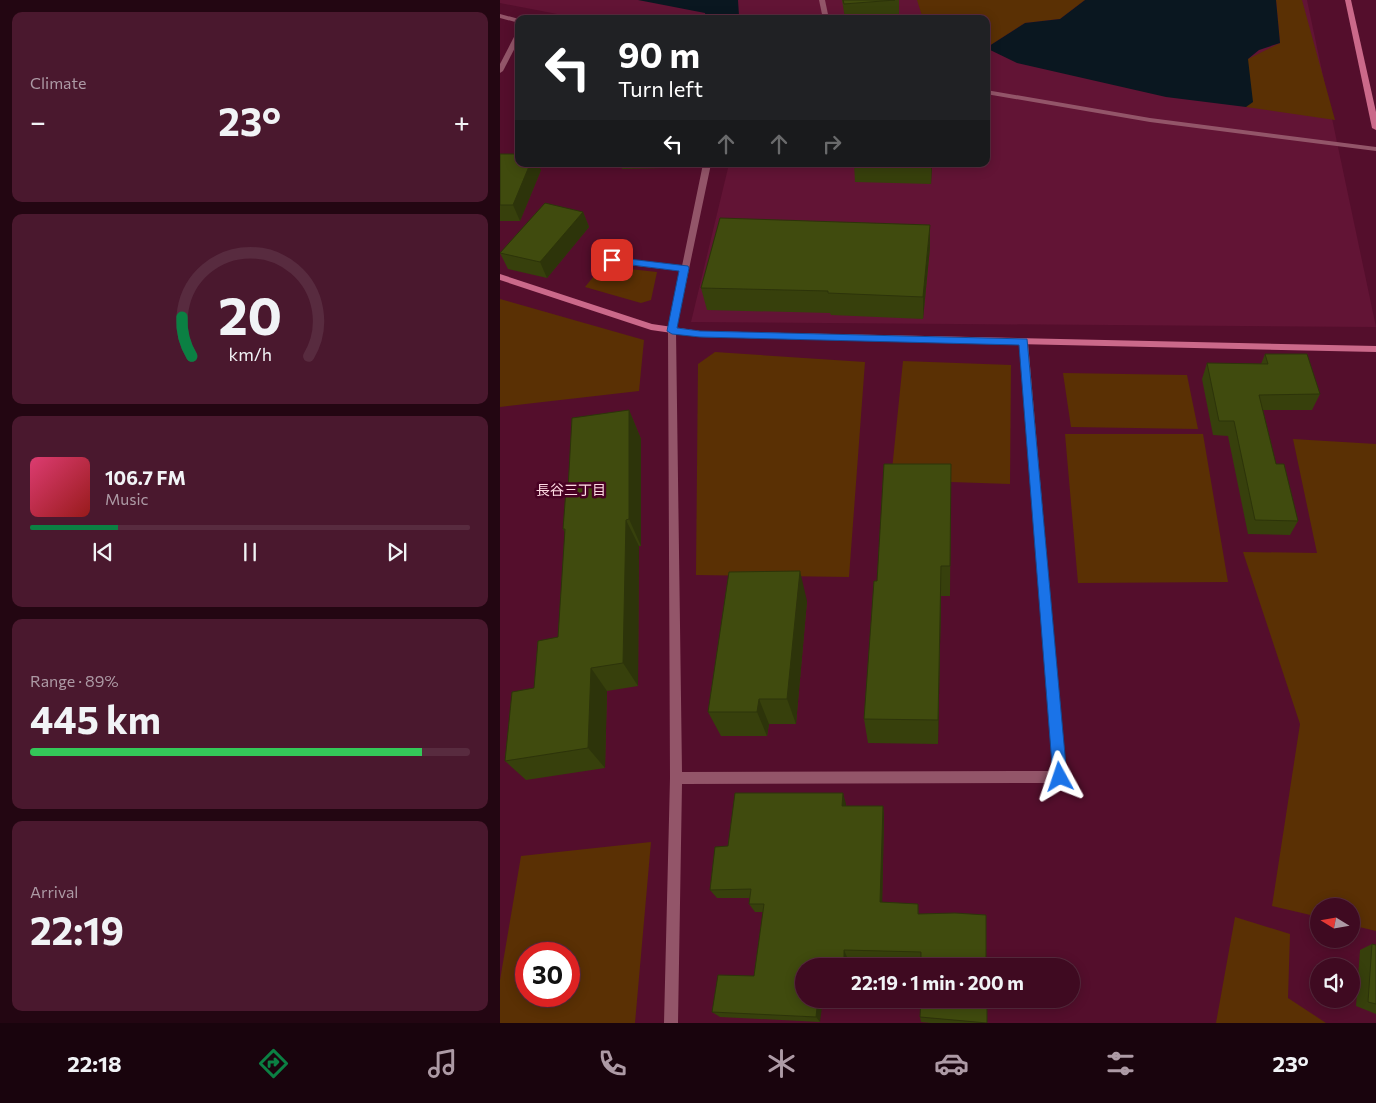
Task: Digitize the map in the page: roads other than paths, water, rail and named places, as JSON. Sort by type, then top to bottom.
[{"type":"street","points":[[822,0],[825,15]]},
{"type":"street","points":[[1348,0],[1376,124]]},
{"type":"street","points":[[500,16],[515,20]]},
{"type":"street","points":[[500,71],[515,41]]},
{"type":"street","points":[[990,93],[1150,120],[1376,149]]},
{"type":"street","points":[[671,1023],[676,778],[672,331],[706,167]]},
{"type":"street","points":[[612,260],[685,268]]},
{"type":"street","points":[[500,277],[652,326],[672,331],[700,334],[1376,349]]},
{"type":"street","points":[[676,778],[1060,777],[1024,342]]},
{"type":"water","points":[[638,0],[738,0],[739,15],[705,15],[705,13]]},
{"type":"water","points":[[1085,0],[1276,0],[1280,43],[1259,50],[1248,59],[1253,102],[1246,107],[1166,97],[1017,63],[990,50],[990,45],[1025,23],[1060,19]]},
{"type":"district","name":"長谷三丁目","points":[[571,489]]}]
